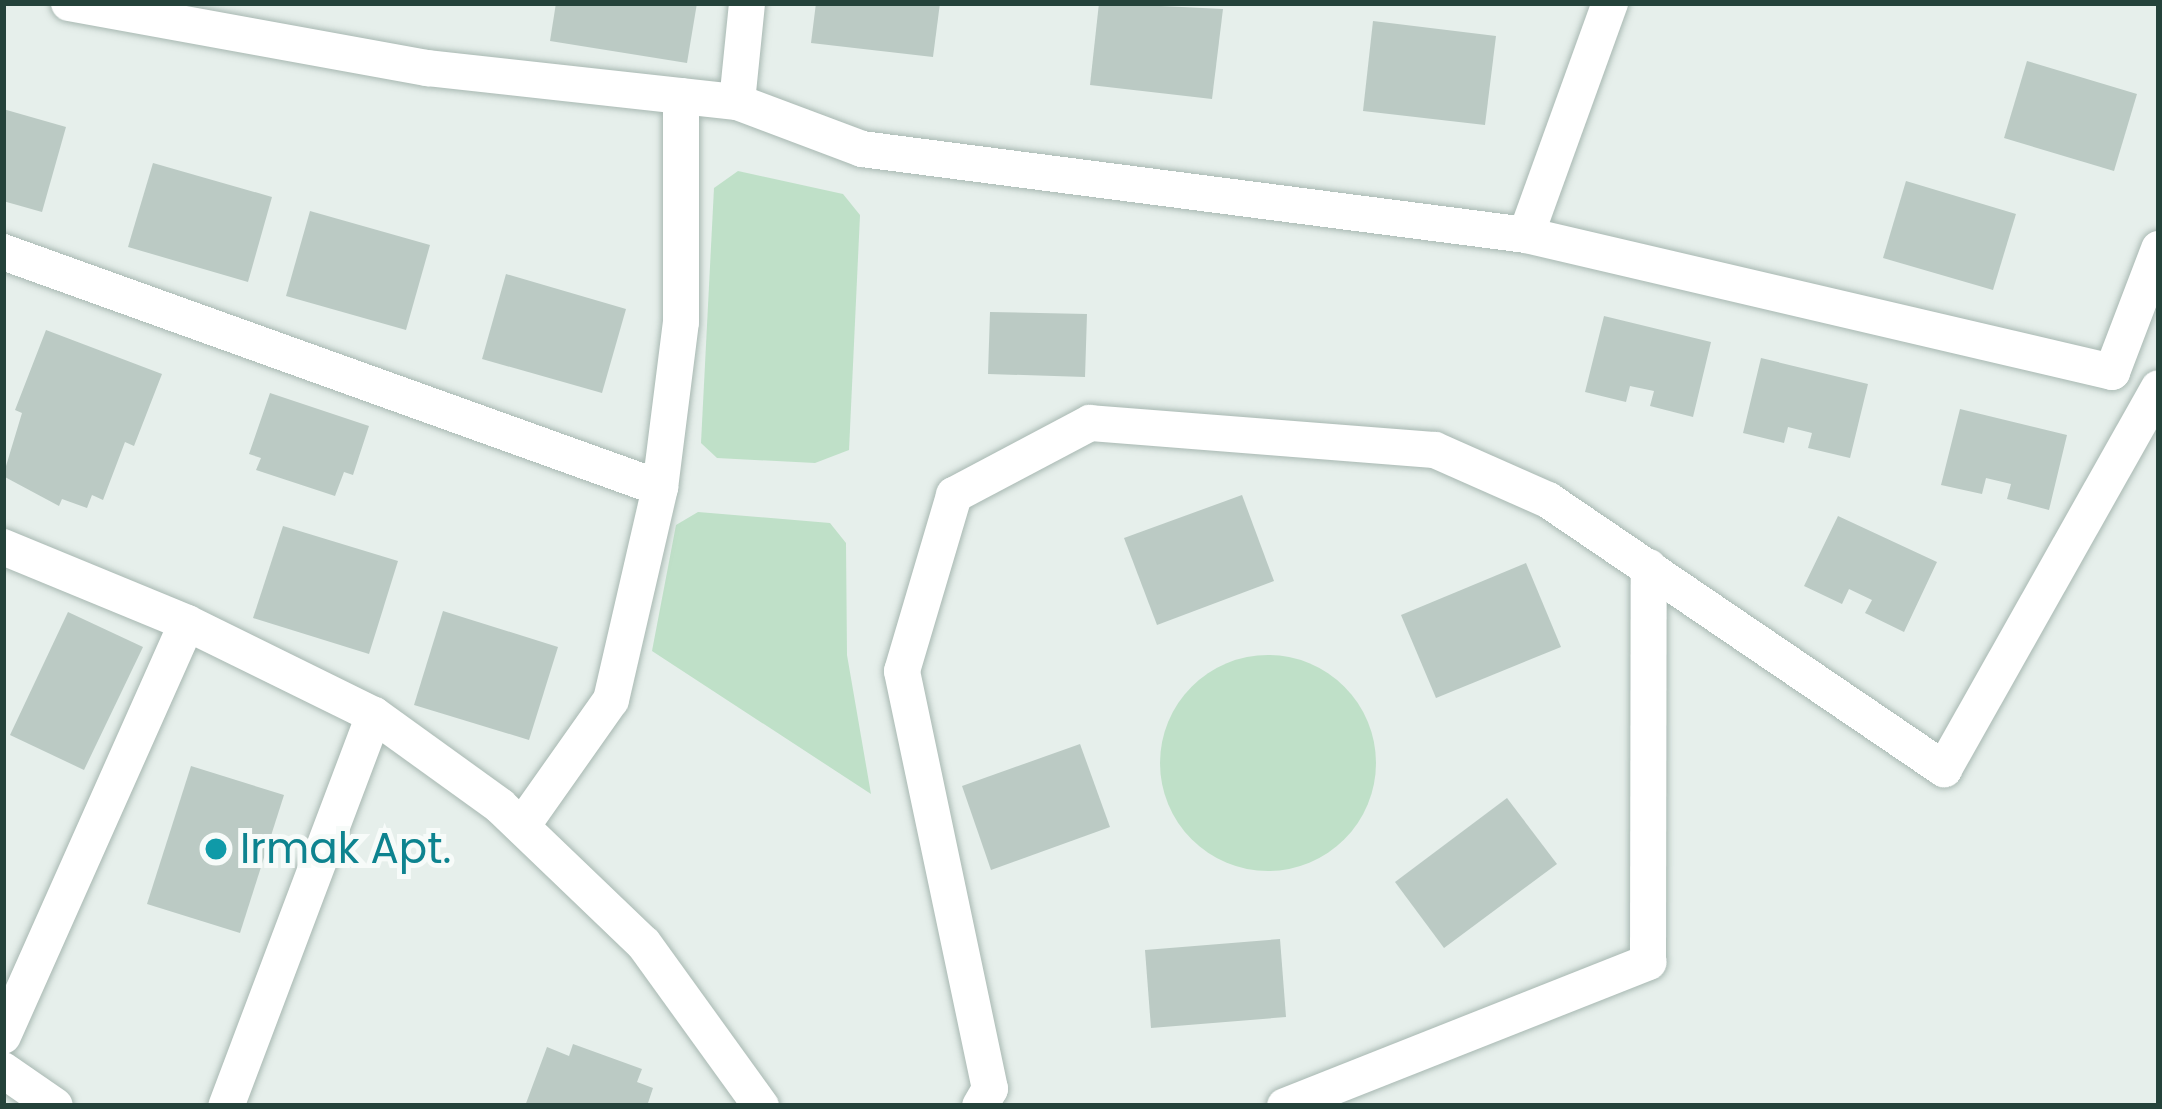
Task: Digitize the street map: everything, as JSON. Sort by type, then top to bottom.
[{"type":"street","points":[[69,3],[428,68],[737,103],[862,149],[1526,235],[2159,386],[1945,770],[1548,500],[1435,450],[1090,423],[954,495],[902,670],[990,1089],[980,1106]]},
{"type":"street","points":[[737,103],[747,3]]},
{"type":"street","points":[[1526,235],[1610,3]]},
{"type":"street","points":[[522,826],[610,700],[660,488],[681,322],[680,96]]},
{"type":"street","points":[[2112,372],[2159,249]]},
{"type":"street","points":[[3,252],[660,488]]},
{"type":"street","points":[[3,547],[187,623],[374,715],[522,826],[644,944],[760,1106]]},
{"type":"street","points":[[1285,1106],[1648,962],[1649,566]]},
{"type":"street","points":[[3,1036],[187,623]]},
{"type":"street","points":[[226,1106],[374,715]]},
{"type":"street","points":[[3,1070],[55,1106]]},
{"type":"green space","points":[[738,171],[843,194],[860,215],[849,450],[815,463],[717,458],[701,443],[714,188]]},
{"type":"green space","points":[[698,512],[830,523],[846,543],[847,655],[871,794],[652,651],[676,525]]},
{"type":"green space","points":[[1268,655],[1309,663],[1344,687],[1368,722],[1376,763],[1368,804],[1344,839],[1309,863],[1268,871],[1227,863],[1192,839],[1168,804],[1160,763],[1168,722],[1192,687],[1227,663]]},
{"type":"building","points":[[556,3],[697,3],[687,63],[550,41]]},
{"type":"building","points":[[816,3],[940,3],[933,57],[811,43]]},
{"type":"building","points":[[1099,3],[1223,9],[1212,99],[1090,85]]},
{"type":"building","points":[[1373,21],[1496,36],[1485,125],[1363,111]]},
{"type":"building","points":[[2027,61],[2137,94],[2114,171],[2004,138]]},
{"type":"building","points":[[3,109],[66,127],[42,212],[3,201]]},
{"type":"building","points":[[153,163],[272,197],[248,282],[128,247]]},
{"type":"building","points":[[1906,181],[2016,214],[1993,290],[1883,258]]},
{"type":"building","points":[[310,211],[430,245],[406,330],[286,296]]},
{"type":"building","points":[[506,274],[626,309],[602,393],[482,359]]},
{"type":"building","points":[[990,312],[1087,314],[1085,377],[988,374]]},
{"type":"building","points":[[1604,316],[1711,342],[1693,417],[1650,406],[1654,391],[1630,386],[1626,402],[1585,392]]},
{"type":"building","points":[[46,330],[162,374],[134,446],[125,442],[103,500],[92,495],[87,508],[62,499],[59,506],[3,476],[22,413],[15,410]]},
{"type":"building","points":[[1761,358],[1868,384],[1850,458],[1808,448],[1812,433],[1788,427],[1784,443],[1743,433]]},
{"type":"building","points":[[270,393],[369,426],[353,475],[344,472],[335,496],[256,470],[261,458],[249,454]]},
{"type":"building","points":[[1960,409],[2067,435],[2049,510],[2007,499],[2011,484],[1986,478],[1982,494],[1941,485]]},
{"type":"building","points":[[1242,495],[1274,581],[1157,625],[1124,538]]},
{"type":"building","points":[[1838,516],[1937,562],[1904,632],[1865,613],[1872,600],[1849,589],[1842,604],[1804,586]]},
{"type":"building","points":[[283,526],[398,561],[369,654],[253,618]]},
{"type":"building","points":[[1526,563],[1561,647],[1436,698],[1401,615]]},
{"type":"building","points":[[443,611],[558,647],[529,740],[414,705]]},
{"type":"building","points":[[68,612],[143,647],[84,770],[10,735]]},
{"type":"building","points":[[1080,744],[1110,827],[991,870],[962,786]]},
{"type":"building","name":"Irmak Apt.","points":[[191,766],[284,795],[240,933],[147,904]]},
{"type":"building","points":[[1507,798],[1557,864],[1444,948],[1395,882]]},
{"type":"building","points":[[1280,939],[1286,1017],[1151,1028],[1145,950]]},
{"type":"building","points":[[573,1044],[642,1069],[637,1082],[653,1088],[647,1106],[525,1106],[547,1047],[569,1056]]},
{"type":"place","name":"Irmak Apt.","points":[[216,849]]}]
